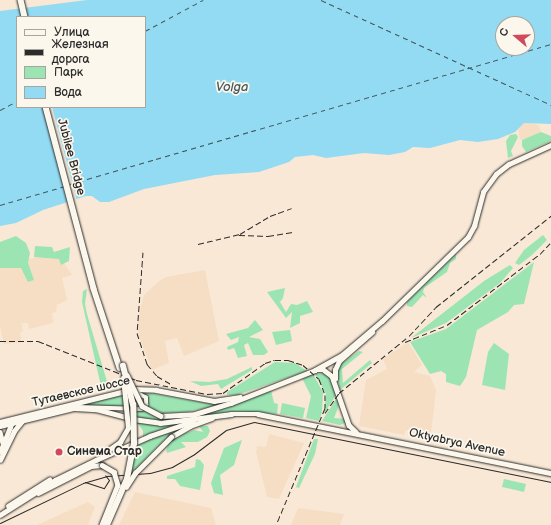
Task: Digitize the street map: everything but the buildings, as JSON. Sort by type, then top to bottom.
[{"type":"highway","points":[[17,0],[22,16]]},
{"type":"highway","points":[[21,0],[25,16]]},
{"type":"highway","name":"Jubilee Bridge","points":[[46,108],[92,275]]},
{"type":"highway","points":[[49,108],[92,275],[123,378],[130,412],[130,444],[123,477],[103,525]]},
{"type":"highway","points":[[92,275],[123,366],[133,404],[134,444],[126,479],[108,525]]},
{"type":"main road","points":[[335,381],[338,364],[468,237],[474,226],[483,192],[496,174],[509,164],[551,145]]},
{"type":"main road","points":[[123,366],[142,406],[161,416],[206,411],[260,392],[315,370],[342,355],[379,324]]},
{"type":"main road","points":[[315,370],[327,371],[335,381],[348,422],[352,429],[360,433]]},
{"type":"main road","points":[[0,515],[36,487],[106,451],[120,442],[128,428],[123,378]]},
{"type":"main road","name":"Тутаевское шоссе","points":[[0,422],[124,391],[156,390],[214,401],[260,392]]},
{"type":"main road","name":"Тутаевское шоссе","points":[[0,426],[69,409],[96,409],[137,420],[160,423],[223,415]]},
{"type":"main road","name":"Oktyabrya Avenue","points":[[223,415],[258,414],[360,433],[551,473]]},
{"type":"main road","points":[[3,512],[55,480],[136,441],[173,428],[223,415]]},
{"type":"main road","points":[[108,525],[133,476],[170,437],[190,426],[223,415]]},
{"type":"main road","points":[[0,452],[10,424],[18,418]]},
{"type":"main road","points":[[0,460],[14,431],[24,420]]},
{"type":"main road","points":[[338,429],[345,427],[348,422]]},
{"type":"main road","points":[[0,432],[3,438],[3,446]]},
{"type":"main road","points":[[3,512],[85,469],[102,465],[112,470],[118,482],[103,525]]},
{"type":"street","points":[[69,409],[88,406],[138,410],[145,407],[147,400],[144,395],[124,391]]},
{"type":"shaded area","points":[[526,122],[539,125],[541,134],[520,140],[518,127]]},
{"type":"shaded area","points":[[41,256],[59,256],[72,275],[62,278],[67,300],[57,305],[56,312],[52,313],[53,323],[29,329],[28,323],[21,323],[23,331],[20,332],[21,342],[4,344],[0,327],[0,267]]},
{"type":"shaded area","points":[[205,270],[219,341],[184,356],[177,338],[165,341],[169,363],[152,370],[139,336],[137,322],[144,295],[159,281],[166,277]]},
{"type":"shaded area","points":[[408,342],[422,365],[414,372],[430,376],[436,390],[431,434],[410,429],[405,431],[404,435],[359,426],[366,380],[387,369],[383,359]]},
{"type":"shaded area","points":[[269,434],[304,443],[279,499],[267,497],[256,452],[257,446],[266,447]]},
{"type":"shaded area","points":[[135,492],[211,508],[216,525],[119,525]]},
{"type":"shaded area","points":[[88,502],[95,507],[88,525],[37,525]]},
{"type":"shaded area","points":[[298,508],[344,514],[340,525],[291,525]]},
{"type":"green space","points":[[541,132],[551,136],[551,141],[526,152],[522,146],[522,140]]},
{"type":"green space","points":[[516,134],[518,137],[511,151],[513,156],[508,158],[506,141],[510,135]]},
{"type":"green space","points":[[543,235],[547,240],[532,255],[519,265],[515,263],[524,250]]},
{"type":"green space","points":[[16,236],[26,243],[30,253],[28,263],[34,280],[28,282],[21,268],[0,268],[0,242]]},
{"type":"green space","points":[[35,246],[52,247],[54,252],[70,247],[69,261],[61,265],[59,259],[34,257]]},
{"type":"green space","points":[[456,254],[456,259],[450,263],[447,272],[424,288],[423,292],[427,298],[423,295],[412,307],[407,306],[407,302]]},
{"type":"green space","points":[[534,262],[524,304],[514,305],[508,312],[477,330],[466,377],[460,386],[446,382],[446,374],[441,371],[430,374],[410,342],[446,329]]},
{"type":"green space","points":[[510,265],[513,268],[500,283],[446,323],[411,338],[484,281]]},
{"type":"green space","points":[[285,288],[283,298],[280,302],[286,312],[291,304],[297,305],[307,301],[313,312],[300,316],[300,323],[290,328],[292,312],[286,318],[267,292]]},
{"type":"green space","points":[[87,289],[85,304],[87,314],[108,385],[102,391],[82,302],[83,291]]},
{"type":"green space","points":[[255,320],[263,330],[249,337],[260,339],[268,352],[264,355],[253,355],[248,343],[244,345],[247,356],[238,358],[234,348],[228,350],[227,347],[238,342],[239,337],[231,340],[226,334],[248,328]]},
{"type":"green space","points":[[290,330],[292,341],[276,345],[272,332]]},
{"type":"green space","points":[[494,343],[509,354],[505,390],[482,385],[488,352]]},
{"type":"green space","points":[[359,351],[363,352],[342,369],[343,383],[370,360],[372,363],[340,390],[336,375],[338,366]]},
{"type":"green space","points":[[275,362],[295,363],[307,371],[237,395],[227,395],[227,392]]},
{"type":"green space","points":[[252,367],[252,370],[221,389],[218,384],[201,386],[190,381],[209,382],[227,379]]},
{"type":"green space","points":[[325,373],[331,377],[337,393],[324,414],[326,394],[315,374]]},
{"type":"green space","points":[[313,374],[323,392],[322,412],[319,421],[306,418],[311,396],[302,378]]},
{"type":"green space","points":[[271,390],[274,403],[278,404],[277,414],[237,411],[165,421],[137,418],[136,411],[143,410],[162,418],[189,417],[236,404]]},
{"type":"green space","points":[[143,392],[205,403],[231,402],[187,412],[163,413],[146,407],[148,398]]},
{"type":"green space","points":[[123,395],[125,408],[78,405],[96,400]]},
{"type":"green space","points":[[338,396],[340,403],[334,418],[345,419],[345,423],[340,425],[322,421]]},
{"type":"green space","points":[[282,403],[305,408],[303,418],[280,414]]},
{"type":"green space","points":[[137,422],[157,425],[187,422],[143,437],[143,431]]},
{"type":"green space","points":[[189,425],[165,439],[134,470],[131,471],[137,443]]},
{"type":"green space","points":[[199,426],[208,426],[210,431],[207,437],[198,442],[181,442],[186,447],[167,453],[166,450],[171,439],[194,430],[203,432]]},
{"type":"green space","points":[[314,439],[318,439],[315,454],[299,488],[296,487]]},
{"type":"green space","points":[[242,440],[234,465],[220,475],[223,495],[214,493],[211,483],[224,448]]},
{"type":"green space","points":[[196,459],[200,460],[204,465],[200,490],[180,486],[175,479],[167,479],[167,476],[195,467]]},
{"type":"green space","points":[[504,479],[526,484],[524,492],[502,487]]},
{"type":"water","name":"Volga","points":[[87,0],[551,0],[551,124],[524,123],[515,132],[498,139],[478,142],[460,140],[430,148],[413,147],[405,152],[389,155],[364,153],[326,158],[313,155],[295,157],[289,162],[259,172],[215,175],[144,189],[109,202],[100,202],[92,196],[86,196],[43,210],[16,223],[0,226],[0,11]]},
{"type":"pier","points":[[43,108],[52,108],[77,201],[68,203]]},
{"type":"ferry route","points":[[146,30],[203,0]]},
{"type":"ferry route","points":[[321,0],[551,105]]},
{"type":"ferry route","points":[[70,184],[551,44]]},
{"type":"ferry route","points":[[0,110],[16,102]]},
{"type":"ferry route","points":[[0,205],[65,186]]},
{"type":"tram line","points":[[0,523],[83,483],[108,476],[150,473],[172,467],[193,455],[226,430],[254,422],[551,482]]},
{"type":"tram line","points":[[85,482],[104,488],[109,480],[105,475]]},
{"type":"railway","points":[[198,244],[240,234],[270,216],[292,208]]},
{"type":"railway","points":[[325,413],[339,393],[409,336],[436,307],[551,216]]},
{"type":"railway","points":[[239,235],[268,236],[293,232]]},
{"type":"railway","points":[[405,342],[447,325],[540,254],[551,242]]},
{"type":"railway","points":[[143,252],[137,333],[147,364],[157,376],[171,384]]},
{"type":"railway","points":[[0,341],[38,341],[136,380],[207,394],[223,393],[265,363],[275,360],[288,360],[303,365],[319,379],[325,395],[325,408],[276,525]]},
{"type":"place","name":"Синема Стар","points":[[59,452]]}]
